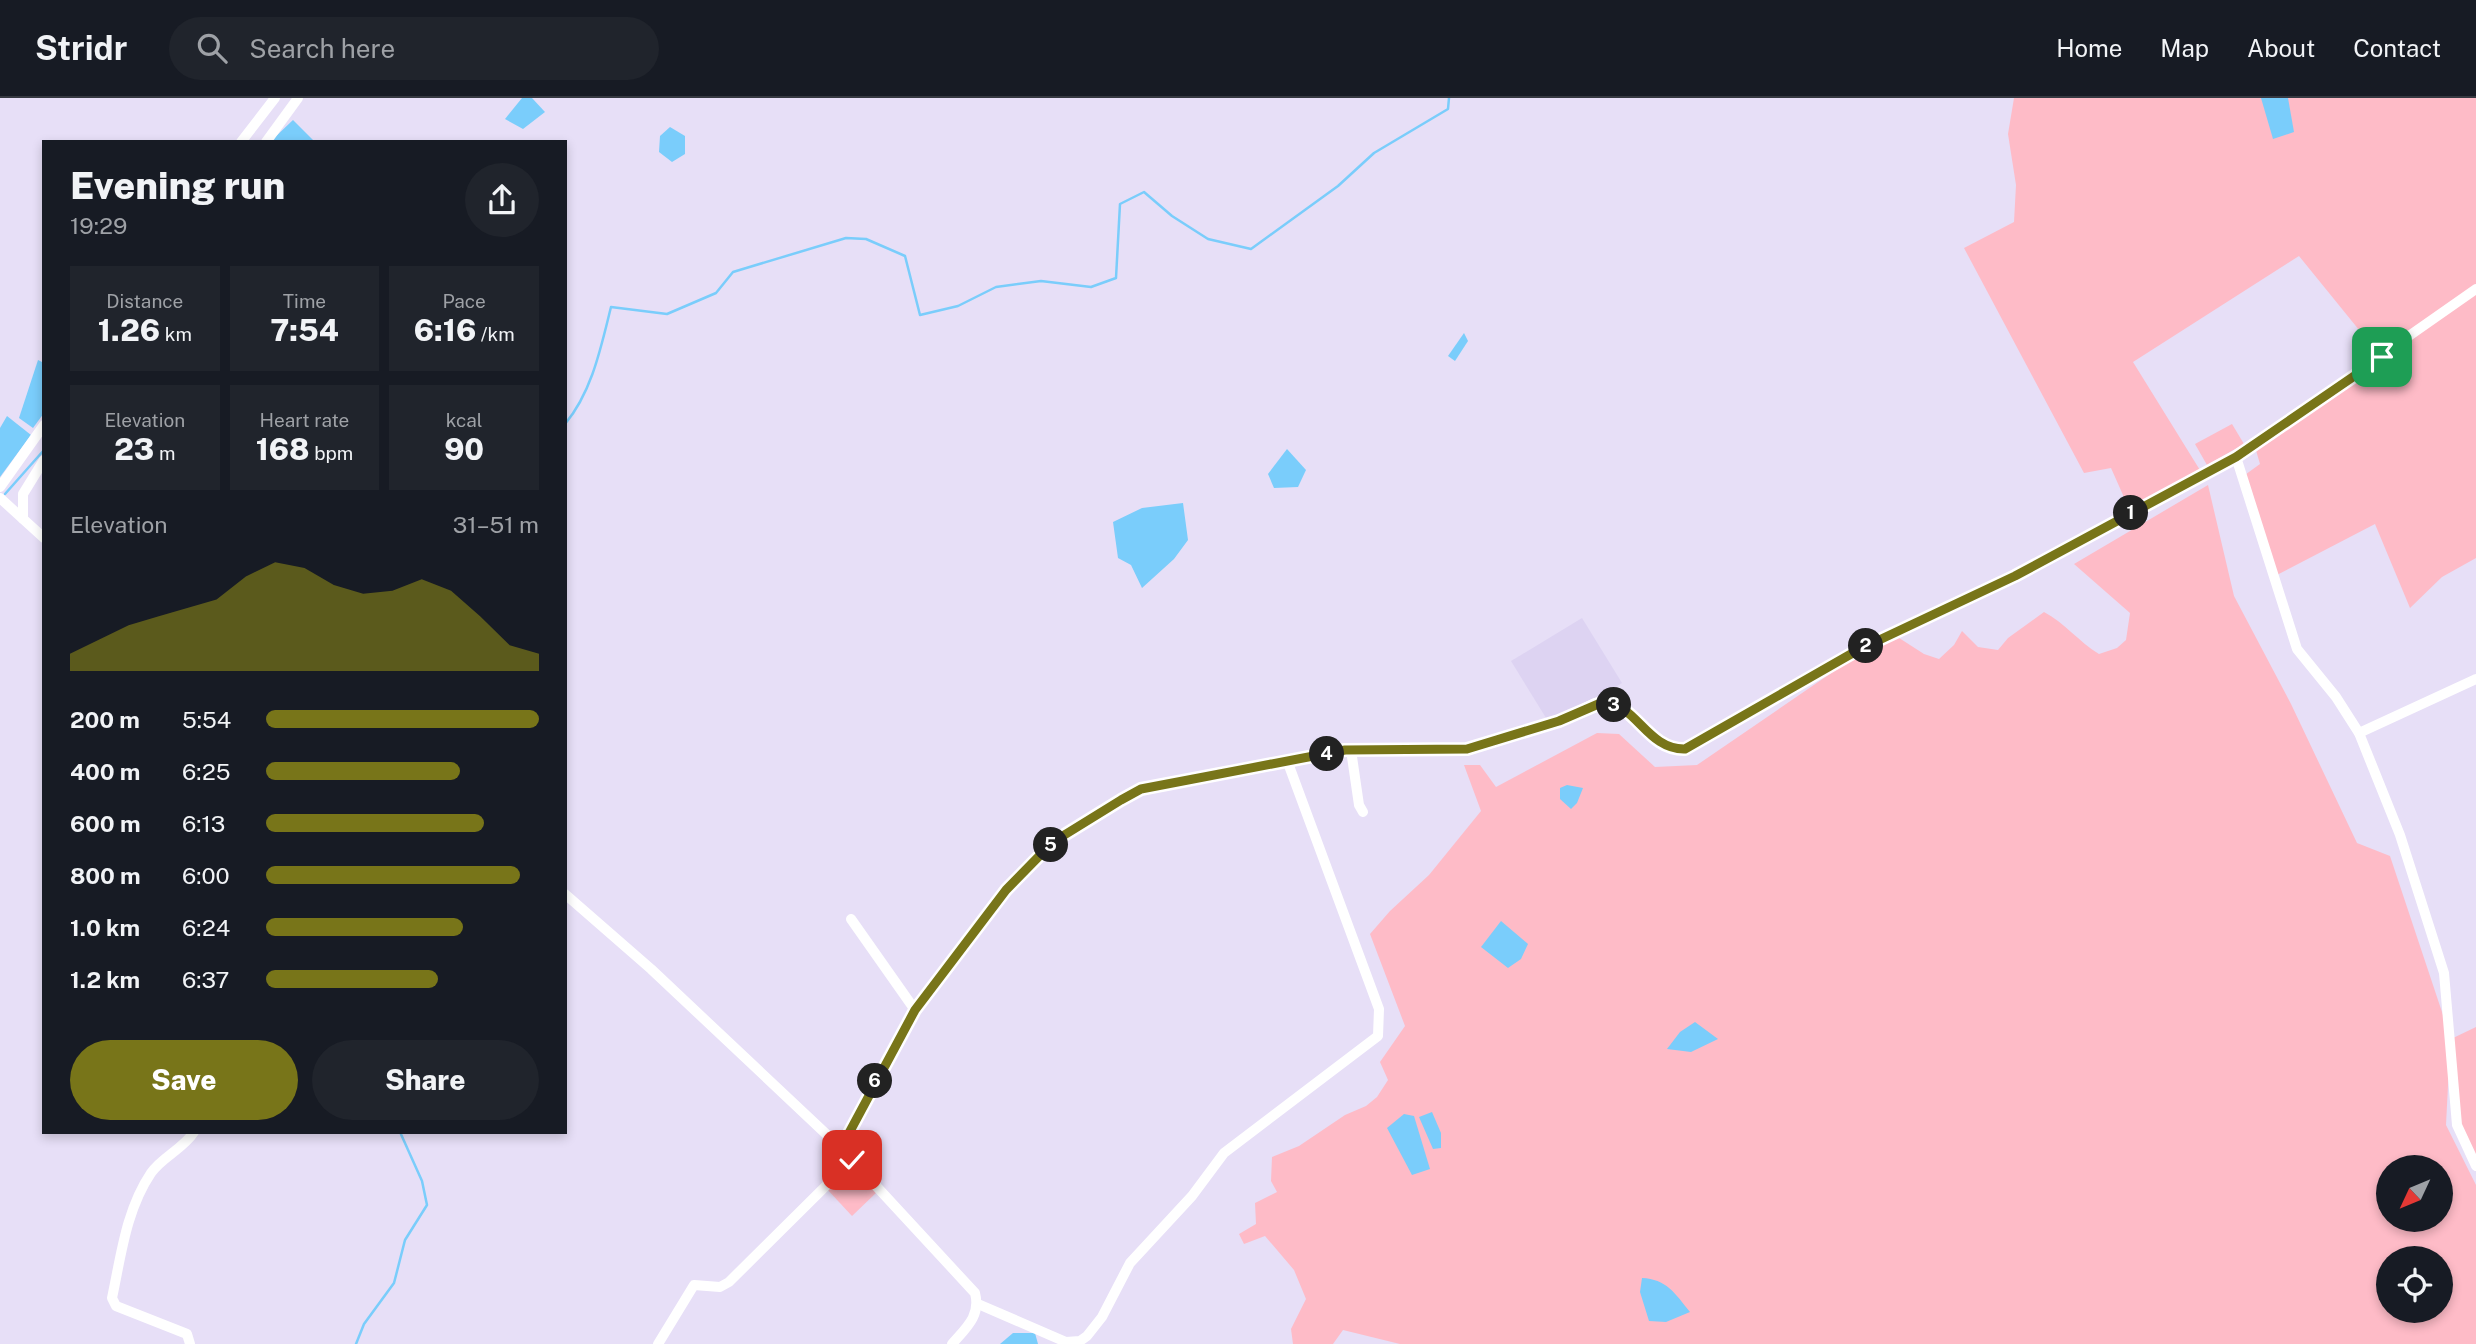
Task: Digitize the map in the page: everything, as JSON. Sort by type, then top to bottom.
[{"type":"street","points":[[244,140],[275,98]]},
{"type":"street","points":[[268,140],[299,98]]},
{"type":"street","points":[[841,1148],[915,1010],[1006,890],[1053,842],[1141,789],[1351,750],[1467,749],[1559,721],[1595,703],[1608,702],[1622,709],[1662,745],[1685,749],[1858,650],[2015,576],[2236,457],[2476,289]]},
{"type":"street","points":[[0,488],[42,428]]},
{"type":"street","points":[[2236,457],[2297,649],[2336,697],[2359,733],[2400,835],[2444,973],[2457,1125],[2476,1166]]},
{"type":"street","points":[[23,519],[23,494],[42,463]]},
{"type":"street","points":[[0,498],[42,536]]},
{"type":"street","points":[[2359,733],[2476,679]]},
{"type":"street","points":[[1351,750],[1359,805],[1363,812]]},
{"type":"street","points":[[978,1304],[1066,1342],[1080,1341],[1102,1317],[1130,1263],[1192,1196],[1224,1153],[1378,1036],[1379,1009],[1288,762]]},
{"type":"street","points":[[567,896],[651,969],[841,1148],[975,1293],[978,1304],[975,1317],[952,1344]]},
{"type":"street","points":[[851,919],[915,1010]]},
{"type":"street","points":[[190,1344],[187,1334],[116,1306],[113,1298],[128,1222],[145,1183],[157,1166],[192,1134]]},
{"type":"street","points":[[658,1344],[694,1285],[720,1287],[729,1282],[852,1160]]},
{"type":"shaded area","points":[[2014,98],[2476,98],[2476,558],[2442,577],[2410,608],[2375,524],[2273,577],[2242,477],[2260,464],[2255,447],[2381,357],[2299,256],[2133,362],[2203,475],[2131,513],[2111,468],[2084,473],[1964,248],[2014,222],[2016,185],[2008,134]]},
{"type":"shaded area","points":[[2232,424],[2244,444],[2207,465],[2195,444]]},
{"type":"shaded area","points":[[2208,485],[2234,596],[2291,704],[2357,843],[2390,856],[2451,1039],[2476,1027],[2476,1158],[2457,1125],[2450,1046],[2446,1125],[2476,1185],[2476,1344],[1400,1344],[1343,1330],[1333,1344],[1293,1344],[1291,1329],[1306,1299],[1294,1270],[1265,1236],[1244,1244],[1239,1234],[1256,1224],[1255,1203],[1277,1192],[1271,1181],[1272,1157],[1299,1146],[1345,1115],[1366,1106],[1377,1097],[1388,1080],[1380,1062],[1405,1026],[1370,934],[1390,911],[1429,875],[1481,811],[1464,765],[1480,765],[1496,787],[1597,733],[1619,734],[1655,767],[1697,765],[1843,665],[1896,636],[1924,654],[1939,659],[1954,645],[1962,631],[1978,647],[1998,650],[2008,638],[2044,612],[2099,654],[2117,648],[2126,640],[2130,613],[2074,564]]},
{"type":"shaded area","points":[[1582,618],[1622,683],[1551,726],[1511,661]]},
{"type":"shaded area","points":[[852,1163],[878,1191],[852,1216],[826,1188]]},
{"type":"water","points":[[522,98],[532,98],[545,112],[523,129],[505,119]]},
{"type":"water","points":[[2261,98],[2288,98],[2294,132],[2273,139]]},
{"type":"water","points":[[293,120],[313,140],[272,140]]},
{"type":"water","points":[[670,127],[685,136],[685,154],[672,162],[659,152],[660,136]]},
{"type":"water","points":[[1464,333],[1468,341],[1455,361],[1448,356]]},
{"type":"water","points":[[38,360],[42,362],[42,416],[33,428],[19,418]]},
{"type":"water","points":[[7,416],[31,435],[0,477],[0,428]]},
{"type":"water","points":[[1287,449],[1306,470],[1298,487],[1274,488],[1268,474]]},
{"type":"water","points":[[1183,503],[1188,540],[1174,559],[1142,588],[1131,565],[1118,558],[1113,522],[1142,508]]},
{"type":"water","points":[[1567,785],[1583,788],[1577,803],[1571,809],[1560,799],[1560,788]]},
{"type":"water","points":[[1501,921],[1528,944],[1521,959],[1508,968],[1481,947]]},
{"type":"water","points":[[1695,1022],[1718,1039],[1691,1052],[1667,1049],[1680,1032]]},
{"type":"water","points":[[1432,1112],[1441,1133],[1441,1148],[1433,1149],[1419,1117]]},
{"type":"water","points":[[1404,1114],[1414,1116],[1430,1169],[1412,1175],[1387,1128]]},
{"type":"water","points":[[1642,1278],[1664,1284],[1690,1312],[1666,1322],[1649,1321],[1640,1292]]},
{"type":"water","points":[[1013,1333],[1035,1333],[1038,1344],[1000,1344]]},
{"type":"waterway","points":[[567,421],[589,383],[611,307],[667,314],[716,293],[733,272],[846,238],[866,239],[905,256],[920,315],[958,306],[996,287],[1041,281],[1091,287],[1116,278],[1120,204],[1144,192],[1172,216],[1208,239],[1251,249],[1338,186],[1374,153],[1448,109],[1449,98]]},
{"type":"waterway","points":[[5,494],[42,452]]},
{"type":"waterway","points":[[356,1344],[364,1324],[394,1283],[405,1240],[427,1205],[422,1181],[401,1134]]},
{"type":"route","points":[[852,1160],[841,1148],[900,1033],[1006,890],[1053,842],[1141,789],[1345,750],[1467,749],[1483,746],[1559,721],[1595,703],[1603,702],[1622,709],[1662,745],[1672,749],[1685,749],[1858,650],[2015,576],[2236,457],[2382,357]]}]
